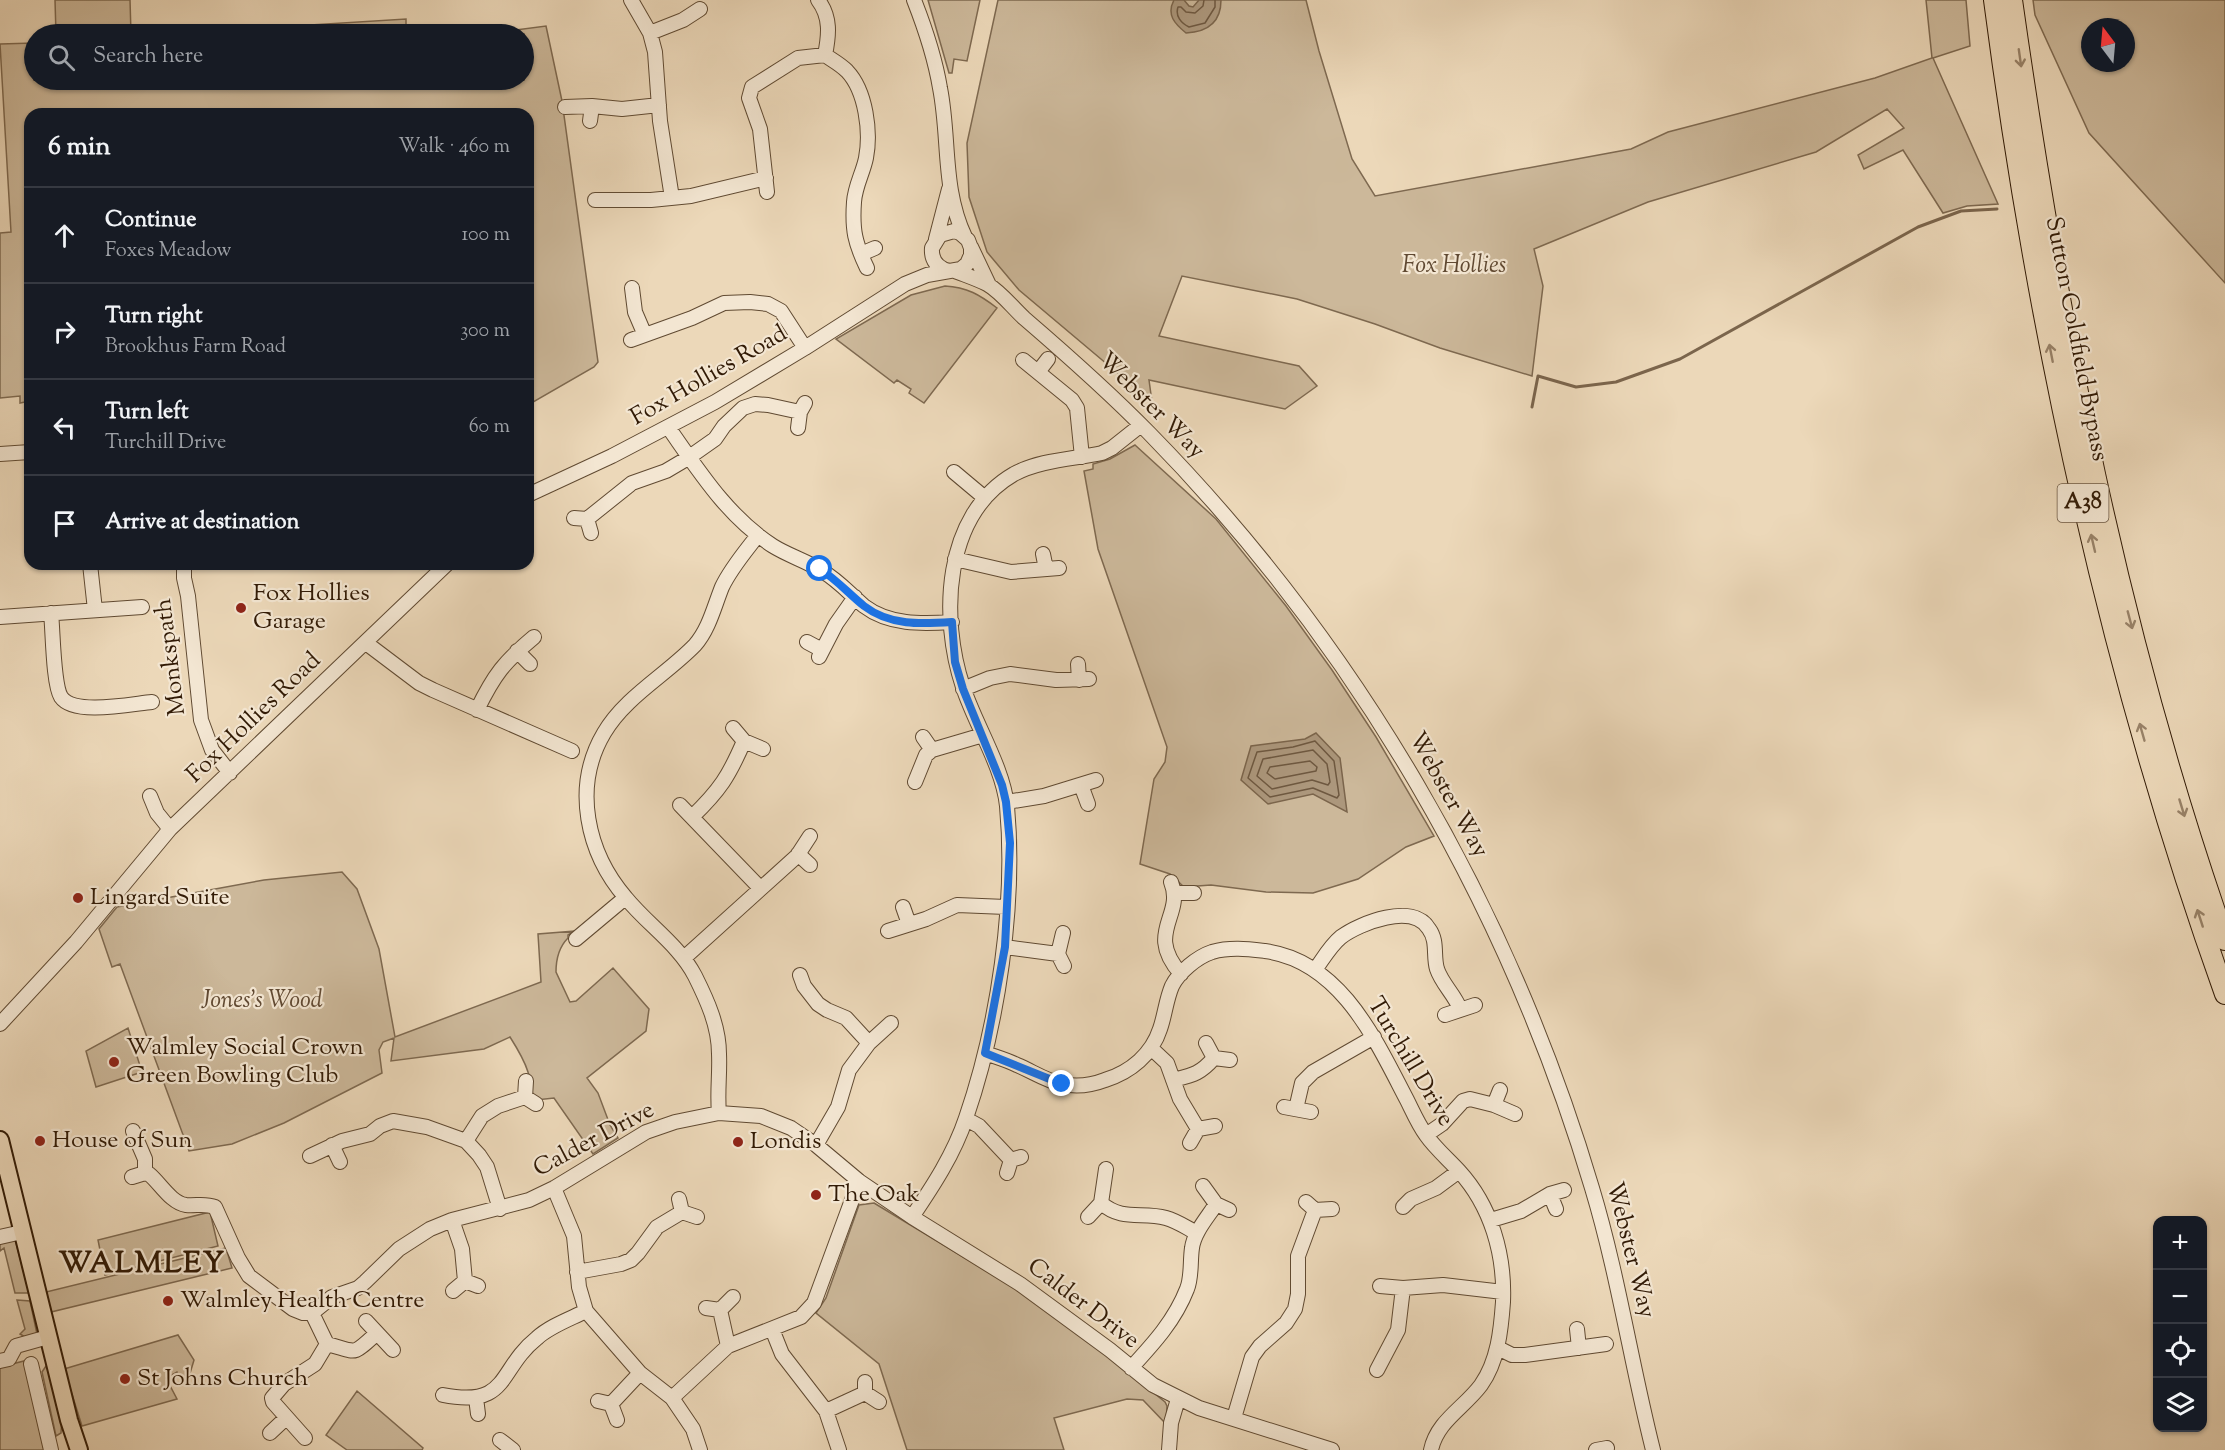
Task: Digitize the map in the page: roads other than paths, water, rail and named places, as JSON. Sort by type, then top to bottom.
[{"type":"highway","name":"Sutton Coldfield Bypass","points":[[1994,0],[2024,203],[2048,334],[2096,560],[2163,805],[2225,994]]},
{"type":"highway","name":"Sutton Coldfield Bypass","points":[[2012,0],[2042,202],[2089,449],[2148,690],[2199,863],[2225,940]]},
{"type":"main road","points":[[0,1140],[48,1338],[79,1450]]},
{"type":"main road","points":[[69,1420],[69,1450]]},
{"type":"street","points":[[631,0],[651,33],[655,52],[659,105],[672,198]]},
{"type":"street","points":[[818,0],[823,6],[828,22],[829,36],[825,55]]},
{"type":"street","points":[[914,0],[925,26],[940,89],[949,187],[934,243],[932,255],[935,263],[941,268],[952,271],[967,264],[971,255],[968,241],[958,232],[949,231],[940,235],[934,243]]},
{"type":"street","points":[[651,33],[683,20],[704,7]]},
{"type":"street","points":[[767,192],[760,129],[749,98],[752,87],[798,58],[825,55],[838,63],[850,75],[865,107],[868,141],[866,159],[854,201],[854,237],[867,268]]},
{"type":"street","points":[[565,107],[591,106],[622,109],[659,105]]},
{"type":"street","points":[[590,122],[591,106]]},
{"type":"street","points":[[596,200],[691,196],[766,178]]},
{"type":"street","name":"Webster Way","points":[[949,187],[968,241],[990,285],[1141,425],[1249,543],[1318,633],[1386,732],[1425,797],[1462,865],[1521,990],[1572,1122],[1611,1256],[1653,1450]]},
{"type":"street","points":[[618,200],[620,215]]},
{"type":"street","name":"Fox Hollies Road","points":[[905,284],[920,267],[934,243]]},
{"type":"street","points":[[861,254],[875,248]]},
{"type":"street","name":"Webster Way","points":[[952,271],[990,285]]},
{"type":"street","name":"Fox Hollies Road","points":[[534,492],[612,456],[715,402],[905,284],[927,275],[952,271]]},
{"type":"street","points":[[632,288],[635,312],[644,333]]},
{"type":"street","points":[[631,340],[644,333],[692,318],[724,303],[750,302],[768,304],[782,311],[805,348]]},
{"type":"street","points":[[1038,372],[1048,359]]},
{"type":"street","points":[[1023,360],[1072,400],[1077,408],[1082,457]]},
{"type":"street","points":[[584,524],[632,483],[666,471],[715,439],[724,426],[743,408],[755,404],[802,407],[798,428]]},
{"type":"street","points":[[912,1217],[946,1163],[966,1119],[985,1053],[1005,947],[1010,843],[1006,802],[1002,785],[963,689],[955,662],[951,584],[955,559],[971,519],[985,498],[1000,483],[1032,467],[1082,457],[1112,448],[1141,425]]},
{"type":"street","points":[[668,427],[688,458],[719,498],[758,535],[792,556],[820,569],[874,612],[888,619],[917,623],[952,622]]},
{"type":"street","points":[[0,454],[24,452]]},
{"type":"street","points":[[954,472],[985,498]]},
{"type":"street","points":[[718,1113],[717,1086],[720,1054],[716,1026],[708,1002],[684,958],[626,898],[610,877],[599,857],[587,820],[587,785],[594,754],[603,734],[615,717],[695,644],[714,611],[732,569],[758,535]]},
{"type":"street","points":[[955,559],[1011,572],[1053,569],[1043,554]]},
{"type":"street","points":[[91,570],[95,609]]},
{"type":"street","name":"Monkspath","points":[[184,570],[201,720],[212,750],[230,773]]},
{"type":"street","name":"Fox Hollies Road","points":[[0,1024],[76,942],[170,829],[441,570]]},
{"type":"street","points":[[807,642],[820,653],[845,609],[855,597]]},
{"type":"street","points":[[0,617],[134,604]]},
{"type":"street","points":[[51,613],[57,682],[61,697],[74,706],[84,708],[143,699]]},
{"type":"street","points":[[477,710],[491,681],[517,651],[534,637]]},
{"type":"street","points":[[366,643],[419,683],[569,749],[559,760]]},
{"type":"street","points":[[517,651],[530,664]]},
{"type":"street","points":[[963,689],[990,678],[1010,674],[1056,680],[1084,680],[1078,664]]},
{"type":"street","points":[[733,728],[744,741],[763,749]]},
{"type":"street","points":[[915,782],[926,755],[932,750],[983,735]]},
{"type":"street","points":[[923,736],[932,750]]},
{"type":"street","points":[[692,817],[714,796],[730,773],[744,741]]},
{"type":"street","points":[[1006,802],[1044,796],[1096,780]]},
{"type":"street","points":[[1082,785],[1088,804]]},
{"type":"street","points":[[149,796],[157,813],[170,829]]},
{"type":"street","points":[[680,805],[760,888]]},
{"type":"street","points":[[684,958],[798,854],[810,836]]},
{"type":"street","points":[[798,854],[810,865]]},
{"type":"street","points":[[1181,974],[1171,962],[1164,940],[1173,887],[1194,893]]},
{"type":"street","points":[[580,929],[626,898]]},
{"type":"street","points":[[888,931],[957,905],[1006,907]]},
{"type":"street","points":[[903,907],[909,924]]},
{"type":"street","points":[[1316,970],[1331,947],[1341,937],[1358,928],[1395,915],[1415,917],[1429,928],[1434,939],[1438,971],[1460,1009]]},
{"type":"street","points":[[1005,947],[1061,960],[1063,933]]},
{"type":"street","name":"Turchill Drive","points":[[985,1053],[1062,1084],[1095,1084],[1124,1073],[1151,1048],[1160,1031],[1172,986],[1195,961],[1210,953],[1244,948],[1275,952],[1316,970],[1344,996],[1374,1037],[1426,1135],[1460,1171],[1491,1220],[1503,1272],[1498,1348],[1486,1378],[1440,1428],[1432,1442],[1431,1450]]},
{"type":"street","points":[[800,975],[815,992],[826,1010],[846,1018],[869,1043]]},
{"type":"street","points":[[1444,1015],[1475,1005]]},
{"type":"street","points":[[816,1144],[838,1107],[849,1070],[869,1043],[891,1023]]},
{"type":"street","points":[[1311,1112],[1290,1108],[1302,1083],[1313,1072],[1374,1037]]},
{"type":"street","points":[[1206,1043],[1214,1059]]},
{"type":"street","points":[[1151,1048],[1167,1063],[1180,1099],[1198,1130]]},
{"type":"street","points":[[1173,1080],[1196,1074],[1214,1059],[1230,1060]]},
{"type":"street","points":[[466,1141],[482,1116],[498,1106],[531,1100],[526,1081]]},
{"type":"street","points":[[1494,1105],[1500,1090]]},
{"type":"street","points":[[1426,1135],[1442,1124],[1463,1101],[1477,1100],[1515,1114]]},
{"type":"street","name":"Calder Drive","points":[[312,1313],[332,1298],[358,1288],[399,1249],[430,1229],[452,1220],[529,1200],[554,1188],[646,1132],[697,1116],[718,1113],[760,1116],[791,1128],[816,1144],[859,1181],[1020,1284],[1110,1350],[1153,1385],[1199,1408],[1332,1450]]},
{"type":"street","points":[[966,1119],[979,1126],[1013,1163]]},
{"type":"street","points":[[310,1156],[333,1145],[370,1134],[380,1126],[393,1121],[427,1127],[466,1141],[479,1155],[487,1167],[500,1209]]},
{"type":"street","points":[[1190,1143],[1198,1130],[1215,1126]]},
{"type":"street","points":[[133,1131],[145,1159],[138,1175],[149,1173],[181,1204],[204,1204],[215,1207],[238,1258],[249,1276],[293,1309],[303,1313],[312,1313],[327,1344],[352,1352],[360,1349],[377,1333]]},
{"type":"street","points":[[333,1145],[340,1162]]},
{"type":"street","points":[[1088,1217],[1101,1203],[1106,1169]]},
{"type":"street","points":[[1406,1197],[1436,1188],[1460,1171]]},
{"type":"street","points":[[672,1398],[728,1346],[801,1317],[814,1303],[859,1181]]},
{"type":"street","points":[[1131,1368],[1163,1334],[1188,1287],[1192,1245],[1197,1233],[1223,1207],[1203,1185]]},
{"type":"street","points":[[554,1188],[572,1230],[577,1272],[586,1311],[640,1373],[672,1398],[693,1430],[700,1450]]},
{"type":"street","points":[[1491,1220],[1521,1211],[1557,1192],[1556,1209]]},
{"type":"street","points":[[1101,1203],[1110,1211],[1119,1214],[1170,1219],[1197,1233]]},
{"type":"street","points":[[577,1272],[631,1260],[639,1253],[657,1227],[681,1205],[697,1217]]},
{"type":"street","points":[[1234,1418],[1252,1357],[1260,1346],[1286,1323],[1295,1309],[1298,1294],[1298,1256],[1310,1206],[1332,1209]]},
{"type":"street","points":[[452,1220],[471,1283],[453,1291]]},
{"type":"street","points":[[0,1237],[22,1232]]},
{"type":"street","points":[[1380,1286],[1403,1288],[1443,1285],[1503,1292]]},
{"type":"street","points":[[1369,1354],[1379,1365],[1398,1330],[1403,1288]]},
{"type":"street","points":[[728,1346],[713,1309],[733,1297]]},
{"type":"street","points":[[443,1395],[476,1398],[490,1393],[501,1384],[521,1352],[538,1336],[586,1311]]},
{"type":"street","points":[[366,1321],[393,1350]]},
{"type":"street","points":[[772,1329],[782,1354],[826,1411],[839,1450]]},
{"type":"street","points":[[1577,1329],[1579,1348]]},
{"type":"street","points":[[0,1361],[9,1359],[16,1346],[48,1338]]},
{"type":"street","points":[[305,1438],[273,1402],[274,1395],[284,1384],[315,1364],[327,1344]]},
{"type":"street","points":[[1498,1348],[1512,1354],[1525,1355],[1606,1344]]},
{"type":"street","points":[[31,1364],[51,1450]]},
{"type":"street","points":[[617,1420],[605,1403],[640,1373]]},
{"type":"street","points":[[826,1411],[865,1387],[879,1402]]},
{"type":"street","points":[[476,1398],[478,1414]]},
{"type":"street","points":[[1168,1450],[1171,1423],[1178,1399]]},
{"type":"street","points":[[270,1433],[286,1418]]},
{"type":"street","points":[[500,1440],[513,1450]]},
{"type":"water","points":[[1174,0],[1184,0],[1193,7],[1199,0],[1221,0],[1218,15],[1211,25],[1200,31],[1186,33],[1175,23],[1171,15]]},
{"type":"water","points":[[1316,733],[1340,758],[1347,812],[1313,794],[1268,804],[1241,780],[1251,746],[1305,739]]},
{"type":"waterway","points":[[1532,407],[1538,376],[1576,387],[1616,382],[1680,359],[1918,227],[1961,211],[1997,209]]},
{"type":"place","name":"Fox Hollies Garage","points":[[241,608]]},
{"type":"place","name":"Lingard Suite","points":[[78,898]]},
{"type":"place","name":"Walmley Social Crown Green Bowling Club","points":[[114,1062]]},
{"type":"place","name":"House of Sun","points":[[40,1141]]},
{"type":"place","name":"Londis","points":[[738,1142]]},
{"type":"place","name":"The Oak","points":[[816,1195]]},
{"type":"place","name":"Walmley Health Centre","points":[[168,1301]]},
{"type":"place","name":"St Johns Church","points":[[125,1379]]},
{"type":"district","name":"WALMLEY","points":[[142,1264]]},
{"type":"park label","name":"Fox Hollies","points":[[1454,266]]},
{"type":"park label","name":"Jones's Wood","points":[[262,1001]]}]
